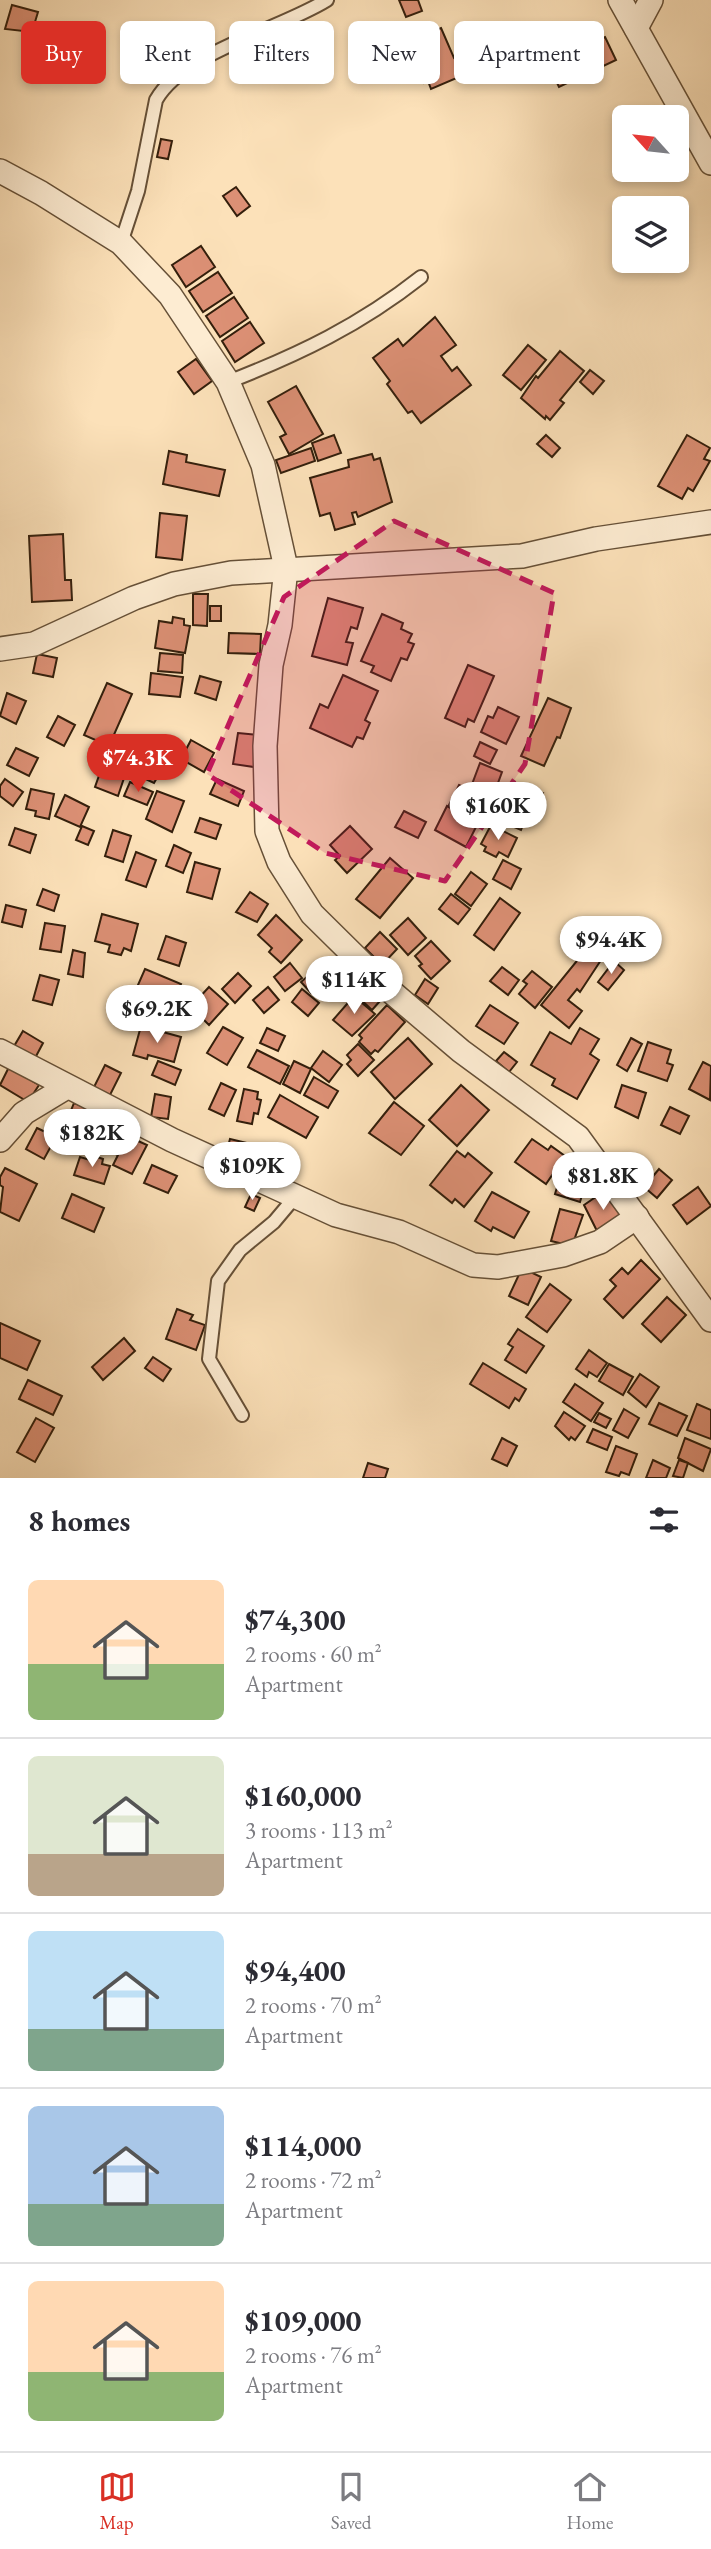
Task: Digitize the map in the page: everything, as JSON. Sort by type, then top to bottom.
[{"type":"street","points":[[620,0],[711,163]]},
{"type":"street","points":[[636,27],[651,0]]},
{"type":"street","points":[[0,171],[41,192],[121,243],[170,295],[228,382],[263,465],[286,568],[280,625],[271,665],[265,746],[267,831],[279,862],[312,914],[388,989],[461,1051],[578,1137],[711,1320]]},
{"type":"street","points":[[0,649],[34,644],[134,598],[174,584],[286,568],[522,556],[596,538],[711,522]]},
{"type":"street","points":[[0,1051],[66,1087],[336,1215],[399,1232],[473,1265],[510,1265],[563,1255],[600,1242],[637,1217]]},
{"type":"street","points":[[0,1140],[24,1113],[66,1087]]},
{"type":"lane","points":[[121,243],[138,191],[156,100],[163,87],[190,66],[327,0]]},
{"type":"lane","points":[[228,382],[287,359],[378,311],[421,277]]},
{"type":"lane","points":[[242,1415],[209,1359],[218,1281],[240,1250],[274,1222],[295,1196]]},
{"type":"highlighted area","points":[[394,521],[554,593],[525,764],[445,881],[325,853],[207,774],[284,597]]},
{"type":"building","points":[[399,0],[418,0],[422,11],[406,17]]},
{"type":"building","points":[[12,5],[38,12],[35,21],[21,21],[21,31],[5,29]]},
{"type":"building","points":[[440,28],[454,58],[454,79],[431,89],[429,84],[440,84]]},
{"type":"building","points":[[604,37],[616,60],[604,66]]},
{"type":"building","points":[[161,139],[172,141],[168,159],[157,157]]},
{"type":"building","points":[[236,187],[250,206],[237,216],[223,196]]},
{"type":"building","points":[[201,246],[215,267],[186,287],[172,265]]},
{"type":"building","points":[[218,272],[232,293],[203,312],[189,291]]},
{"type":"building","points":[[234,297],[248,318],[220,337],[206,316]]},
{"type":"building","points":[[435,317],[456,345],[441,356],[452,371],[457,367],[471,385],[421,423],[412,411],[408,413],[387,384],[390,381],[373,358],[398,339],[403,346]]},
{"type":"building","points":[[250,322],[264,343],[235,362],[222,341]]},
{"type":"building","points":[[528,345],[546,360],[521,390],[503,375]]},
{"type":"building","points":[[560,351],[584,371],[560,400],[564,403],[550,420],[546,416],[545,419],[521,398],[536,376],[538,378]]},
{"type":"building","points":[[196,359],[212,381],[194,394],[178,372]]},
{"type":"building","points":[[590,370],[604,381],[593,394],[580,382]]},
{"type":"building","points":[[296,386],[323,434],[289,454],[280,437],[286,434],[268,402]]},
{"type":"building","points":[[334,435],[341,453],[318,461],[312,443]]},
{"type":"building","points":[[546,435],[560,448],[552,457],[537,444]]},
{"type":"building","points":[[687,435],[710,448],[704,459],[710,461],[693,491],[688,488],[682,499],[658,486]]},
{"type":"building","points":[[311,448],[315,461],[281,473],[276,460]]},
{"type":"building","points":[[169,451],[187,455],[186,462],[225,470],[219,496],[163,484]]},
{"type":"building","points":[[372,454],[374,460],[380,458],[392,502],[358,517],[356,512],[352,513],[355,524],[335,530],[330,513],[320,516],[310,478],[349,467],[348,460]]},
{"type":"building","points":[[160,513],[187,516],[182,560],[156,557]]},
{"type":"building","points":[[63,534],[65,580],[71,580],[72,600],[32,602],[29,536]]},
{"type":"building","points":[[193,594],[208,594],[207,626],[193,625]]},
{"type":"building","points":[[328,598],[363,608],[357,629],[351,627],[346,642],[353,643],[347,665],[312,656]]},
{"type":"building","points":[[210,606],[221,606],[221,621],[210,621]]},
{"type":"building","points":[[382,614],[403,623],[401,629],[412,634],[408,642],[414,644],[407,660],[401,658],[391,681],[371,672],[374,666],[361,661]]},
{"type":"building","points":[[173,617],[184,619],[184,625],[190,626],[185,653],[155,648],[159,621],[172,623]]},
{"type":"building","points":[[229,633],[261,634],[260,654],[228,653]]},
{"type":"building","points":[[160,653],[183,655],[182,673],[158,671]]},
{"type":"building","points":[[37,654],[57,658],[53,677],[33,673]]},
{"type":"building","points":[[468,665],[494,676],[474,722],[468,719],[465,727],[445,718]]},
{"type":"building","points":[[151,673],[183,677],[180,697],[149,694]]},
{"type":"building","points":[[343,675],[378,691],[365,720],[370,723],[363,739],[357,737],[352,747],[310,728],[320,704],[328,708]]},
{"type":"building","points":[[200,676],[221,682],[216,700],[195,693]]},
{"type":"building","points":[[107,683],[132,694],[109,746],[84,735]]},
{"type":"building","points":[[7,693],[26,701],[16,724],[0,716]]},
{"type":"building","points":[[548,698],[571,708],[560,738],[557,737],[544,766],[521,756]]},
{"type":"building","points":[[498,707],[519,717],[506,744],[481,732],[488,716],[493,718]]},
{"type":"building","points":[[58,716],[75,725],[64,746],[47,737]]},
{"type":"building","points":[[238,733],[258,735],[254,767],[233,764]]},
{"type":"building","points":[[191,740],[214,753],[204,772],[181,759]]},
{"type":"building","points":[[480,742],[497,750],[490,764],[474,756]]},
{"type":"building","points":[[16,748],[38,758],[29,776],[7,765]]},
{"type":"building","points":[[152,750],[167,757],[161,778],[158,776],[154,783],[139,776]]},
{"type":"building","points":[[480,763],[502,772],[495,791],[488,789],[486,793],[471,787]]},
{"type":"building","points":[[101,770],[124,778],[118,796],[95,787]]},
{"type":"building","points":[[5,779],[23,792],[13,806],[0,796],[0,786]]},
{"type":"building","points":[[217,779],[244,791],[238,806],[210,794]]},
{"type":"building","points":[[130,782],[153,792],[147,805],[124,796]]},
{"type":"building","points":[[513,783],[543,793],[535,815],[506,804]]},
{"type":"building","points":[[459,785],[491,802],[481,822],[449,805]]},
{"type":"building","points":[[31,789],[54,794],[49,819],[35,816],[36,811],[26,809]]},
{"type":"building","points":[[157,791],[184,801],[172,832],[146,819]]},
{"type":"building","points":[[65,795],[89,807],[80,827],[55,816]]},
{"type":"building","points":[[447,806],[478,823],[466,847],[435,830]]},
{"type":"building","points":[[508,809],[526,817],[521,830],[502,822]]},
{"type":"building","points":[[404,811],[426,822],[418,838],[395,827]]},
{"type":"building","points":[[200,818],[221,825],[216,839],[195,832]]},
{"type":"building","points":[[491,825],[517,838],[508,857],[499,852],[496,857],[484,851],[486,847],[481,844]]},
{"type":"building","points":[[82,826],[94,831],[88,845],[76,840]]},
{"type":"building","points":[[350,826],[372,849],[347,873],[335,860],[340,856],[330,845]]},
{"type":"building","points":[[15,828],[36,835],[30,853],[9,845]]},
{"type":"building","points":[[113,830],[131,836],[123,862],[105,856]]},
{"type":"building","points":[[174,845],[191,853],[183,873],[166,866]]},
{"type":"building","points":[[136,852],[156,860],[146,887],[126,880]]},
{"type":"building","points":[[390,858],[413,878],[380,918],[356,899]]},
{"type":"building","points":[[503,860],[521,869],[511,889],[493,879]]},
{"type":"building","points":[[195,862],[220,869],[212,899],[187,892]]},
{"type":"building","points":[[471,872],[487,884],[471,906],[455,894]]},
{"type":"building","points":[[43,889],[59,895],[54,911],[37,905]]},
{"type":"building","points":[[250,892],[268,904],[257,922],[236,912]]},
{"type":"building","points":[[451,894],[470,909],[458,924],[439,909]]},
{"type":"building","points":[[500,898],[520,913],[494,950],[474,935]]},
{"type":"building","points":[[6,905],[26,910],[22,927],[2,922]]},
{"type":"building","points":[[102,914],[138,924],[131,951],[124,948],[121,955],[108,952],[110,945],[95,941]]},
{"type":"building","points":[[276,915],[302,940],[281,963],[269,952],[272,948],[258,935]]},
{"type":"building","points":[[408,918],[426,938],[408,955],[390,935]]},
{"type":"building","points":[[45,923],[65,926],[61,952],[40,949]]},
{"type":"building","points":[[606,925],[619,936],[614,943],[617,946],[608,957],[605,954],[580,992],[577,989],[568,1000],[582,1011],[569,1028],[541,1005]]},
{"type":"building","points":[[380,932],[397,949],[382,965],[365,948]]},
{"type":"building","points":[[166,936],[186,943],[179,966],[158,959]]},
{"type":"building","points":[[431,941],[450,961],[431,979],[419,966],[422,964],[415,956]]},
{"type":"building","points":[[73,950],[85,953],[83,977],[68,974]]},
{"type":"building","points":[[338,956],[354,976],[340,988],[323,968]]},
{"type":"building","points":[[614,961],[624,970],[608,990],[598,982]]},
{"type":"building","points":[[290,963],[302,978],[285,991],[274,977]]},
{"type":"building","points":[[502,967],[519,980],[508,995],[490,981]]},
{"type":"building","points":[[317,968],[325,976],[311,993],[301,982]]},
{"type":"building","points":[[145,969],[181,984],[170,1010],[134,994]]},
{"type":"building","points":[[532,971],[552,987],[535,1008],[519,994],[527,984],[523,981]]},
{"type":"building","points":[[238,973],[251,986],[235,1003],[222,989]]},
{"type":"building","points":[[40,975],[59,980],[52,1005],[33,1000]]},
{"type":"building","points":[[425,979],[438,988],[428,1004],[415,995]]},
{"type":"building","points":[[209,987],[228,1004],[209,1025],[194,1010],[200,1003],[197,1000]]},
{"type":"building","points":[[268,987],[279,1000],[264,1013],[253,1000]]},
{"type":"building","points":[[364,987],[380,1001],[372,1010],[357,996]]},
{"type":"building","points":[[302,989],[319,1003],[308,1016],[292,1002]]},
{"type":"building","points":[[354,996],[375,1014],[352,1036],[333,1020]]},
{"type":"building","points":[[387,1005],[405,1022],[378,1052],[375,1050],[371,1054],[359,1042],[362,1038],[359,1035]]},
{"type":"building","points":[[490,1005],[518,1023],[504,1044],[476,1026]]},
{"type":"building","points":[[141,1026],[181,1037],[174,1062],[148,1055],[147,1059],[133,1055]]},
{"type":"building","points":[[223,1027],[243,1038],[227,1065],[207,1053]]},
{"type":"building","points":[[267,1028],[285,1036],[278,1051],[260,1043]]},
{"type":"building","points":[[580,1028],[599,1039],[590,1054],[599,1060],[577,1099],[552,1085],[555,1079],[531,1065],[550,1032],[571,1044]]},
{"type":"building","points":[[23,1031],[43,1043],[34,1060],[13,1048]]},
{"type":"building","points":[[408,1038],[432,1064],[395,1099],[371,1072]]},
{"type":"building","points":[[631,1038],[642,1044],[627,1071],[617,1065]]},
{"type":"building","points":[[648,1042],[671,1050],[667,1063],[673,1065],[667,1081],[638,1071]]},
{"type":"building","points":[[358,1044],[374,1060],[358,1076],[347,1064],[351,1060],[347,1055]]},
{"type":"building","points":[[257,1050],[289,1066],[280,1084],[248,1067]]},
{"type":"building","points":[[323,1051],[342,1065],[329,1082],[311,1068]]},
{"type":"building","points":[[504,1052],[517,1062],[509,1072],[496,1061]]},
{"type":"building","points":[[158,1061],[181,1070],[175,1085],[152,1075]]},
{"type":"building","points":[[294,1061],[311,1069],[300,1093],[283,1084]]},
{"type":"building","points":[[703,1062],[711,1066],[710,1100],[689,1089]]},
{"type":"building","points":[[105,1065],[121,1073],[110,1095],[94,1087]]},
{"type":"building","points":[[9,1067],[39,1085],[28,1102],[0,1085]]},
{"type":"building","points":[[314,1077],[338,1091],[328,1108],[304,1095]]},
{"type":"building","points":[[221,1083],[236,1090],[224,1116],[209,1109]]},
{"type":"building","points":[[461,1085],[489,1110],[457,1146],[429,1120]]},
{"type":"building","points":[[622,1085],[646,1093],[638,1118],[615,1107]]},
{"type":"building","points":[[244,1089],[258,1092],[257,1099],[261,1100],[258,1114],[254,1113],[252,1124],[237,1121]]},
{"type":"building","points":[[155,1094],[171,1097],[168,1119],[151,1117]]},
{"type":"building","points":[[280,1095],[318,1117],[306,1138],[268,1117]]},
{"type":"building","points":[[394,1102],[424,1126],[401,1155],[369,1133]]},
{"type":"building","points":[[74,1103],[91,1109],[83,1130],[66,1123]]},
{"type":"building","points":[[670,1107],[689,1116],[680,1134],[661,1125]]},
{"type":"building","points":[[95,1123],[118,1135],[109,1153],[84,1145]]},
{"type":"building","points":[[37,1128],[56,1137],[44,1159],[26,1149]]},
{"type":"building","points":[[127,1136],[147,1145],[132,1174],[113,1165],[118,1155],[113,1153],[120,1140],[124,1142]]},
{"type":"building","points":[[230,1139],[251,1144],[248,1156],[227,1150]]},
{"type":"building","points":[[532,1139],[548,1150],[551,1146],[565,1156],[546,1184],[515,1162]]},
{"type":"building","points":[[457,1151],[465,1157],[468,1153],[492,1173],[464,1207],[455,1199],[452,1203],[430,1185]]},
{"type":"building","points":[[91,1155],[103,1159],[102,1164],[110,1166],[104,1184],[74,1175],[80,1157],[90,1160]]},
{"type":"building","points":[[152,1165],[177,1176],[168,1193],[144,1183]]},
{"type":"building","points":[[5,1168],[37,1184],[19,1221],[0,1212],[3,1187],[0,1185],[0,1177]]},
{"type":"building","points":[[659,1169],[672,1180],[657,1198],[644,1187]]},
{"type":"building","points":[[562,1171],[583,1177],[581,1184],[585,1185],[580,1202],[555,1194]]},
{"type":"building","points":[[698,1187],[711,1206],[687,1224],[673,1205]]},
{"type":"building","points":[[606,1190],[624,1218],[599,1235],[584,1205]]},
{"type":"building","points":[[492,1192],[529,1212],[514,1238],[493,1227],[491,1231],[475,1221]]},
{"type":"building","points":[[72,1194],[104,1208],[94,1232],[62,1218]]},
{"type":"building","points":[[251,1194],[260,1198],[254,1211],[245,1207]]},
{"type":"building","points":[[560,1209],[583,1215],[572,1246],[551,1241]]},
{"type":"building","points":[[641,1260],[660,1279],[623,1318],[604,1299],[616,1286],[610,1280],[622,1268],[628,1274]]},
{"type":"building","points":[[522,1268],[541,1277],[528,1305],[509,1296]]},
{"type":"building","points":[[550,1284],[571,1300],[547,1332],[526,1317]]},
{"type":"building","points":[[667,1297],[686,1315],[661,1342],[642,1324]]},
{"type":"building","points":[[177,1309],[193,1315],[190,1320],[205,1325],[196,1350],[166,1339]]},
{"type":"building","points":[[0,1323],[40,1341],[27,1370],[0,1358]]},
{"type":"building","points":[[518,1329],[544,1346],[526,1373],[505,1360],[513,1347],[508,1344]]},
{"type":"building","points":[[124,1338],[135,1351],[103,1380],[92,1367]]},
{"type":"building","points":[[589,1350],[607,1363],[597,1377],[589,1372],[587,1377],[576,1369]]},
{"type":"building","points":[[153,1357],[171,1369],[163,1381],[145,1368]]},
{"type":"building","points":[[483,1363],[526,1389],[519,1401],[515,1398],[509,1408],[470,1384]]},
{"type":"building","points":[[609,1364],[633,1377],[623,1395],[599,1381]]},
{"type":"building","points":[[640,1374],[659,1387],[646,1407],[628,1392]]},
{"type":"building","points":[[28,1380],[62,1396],[53,1415],[19,1399]]},
{"type":"building","points":[[575,1384],[603,1403],[591,1421],[563,1402]]},
{"type":"building","points":[[659,1403],[687,1416],[677,1436],[649,1424]]},
{"type":"building","points":[[697,1404],[711,1410],[711,1439],[687,1430]]},
{"type":"building","points":[[624,1409],[639,1418],[628,1438],[613,1430]]},
{"type":"building","points":[[564,1412],[585,1426],[575,1440],[571,1437],[569,1440],[555,1426]]},
{"type":"building","points":[[599,1413],[611,1419],[606,1428],[594,1422]]},
{"type":"building","points":[[36,1418],[54,1428],[35,1462],[17,1452]]},
{"type":"building","points":[[593,1429],[612,1437],[607,1450],[587,1442]]},
{"type":"building","points":[[502,1438],[517,1446],[507,1466],[492,1459]]},
{"type":"building","points":[[685,1438],[711,1449],[703,1471],[678,1458]]},
{"type":"building","points":[[616,1446],[637,1454],[629,1475],[621,1472],[619,1476],[606,1472]]},
{"type":"building","points":[[653,1460],[670,1468],[666,1478],[646,1478]]},
{"type":"building","points":[[679,1460],[688,1463],[683,1478],[673,1476]]},
{"type":"building","points":[[368,1463],[388,1469],[385,1478],[363,1478]]}]
